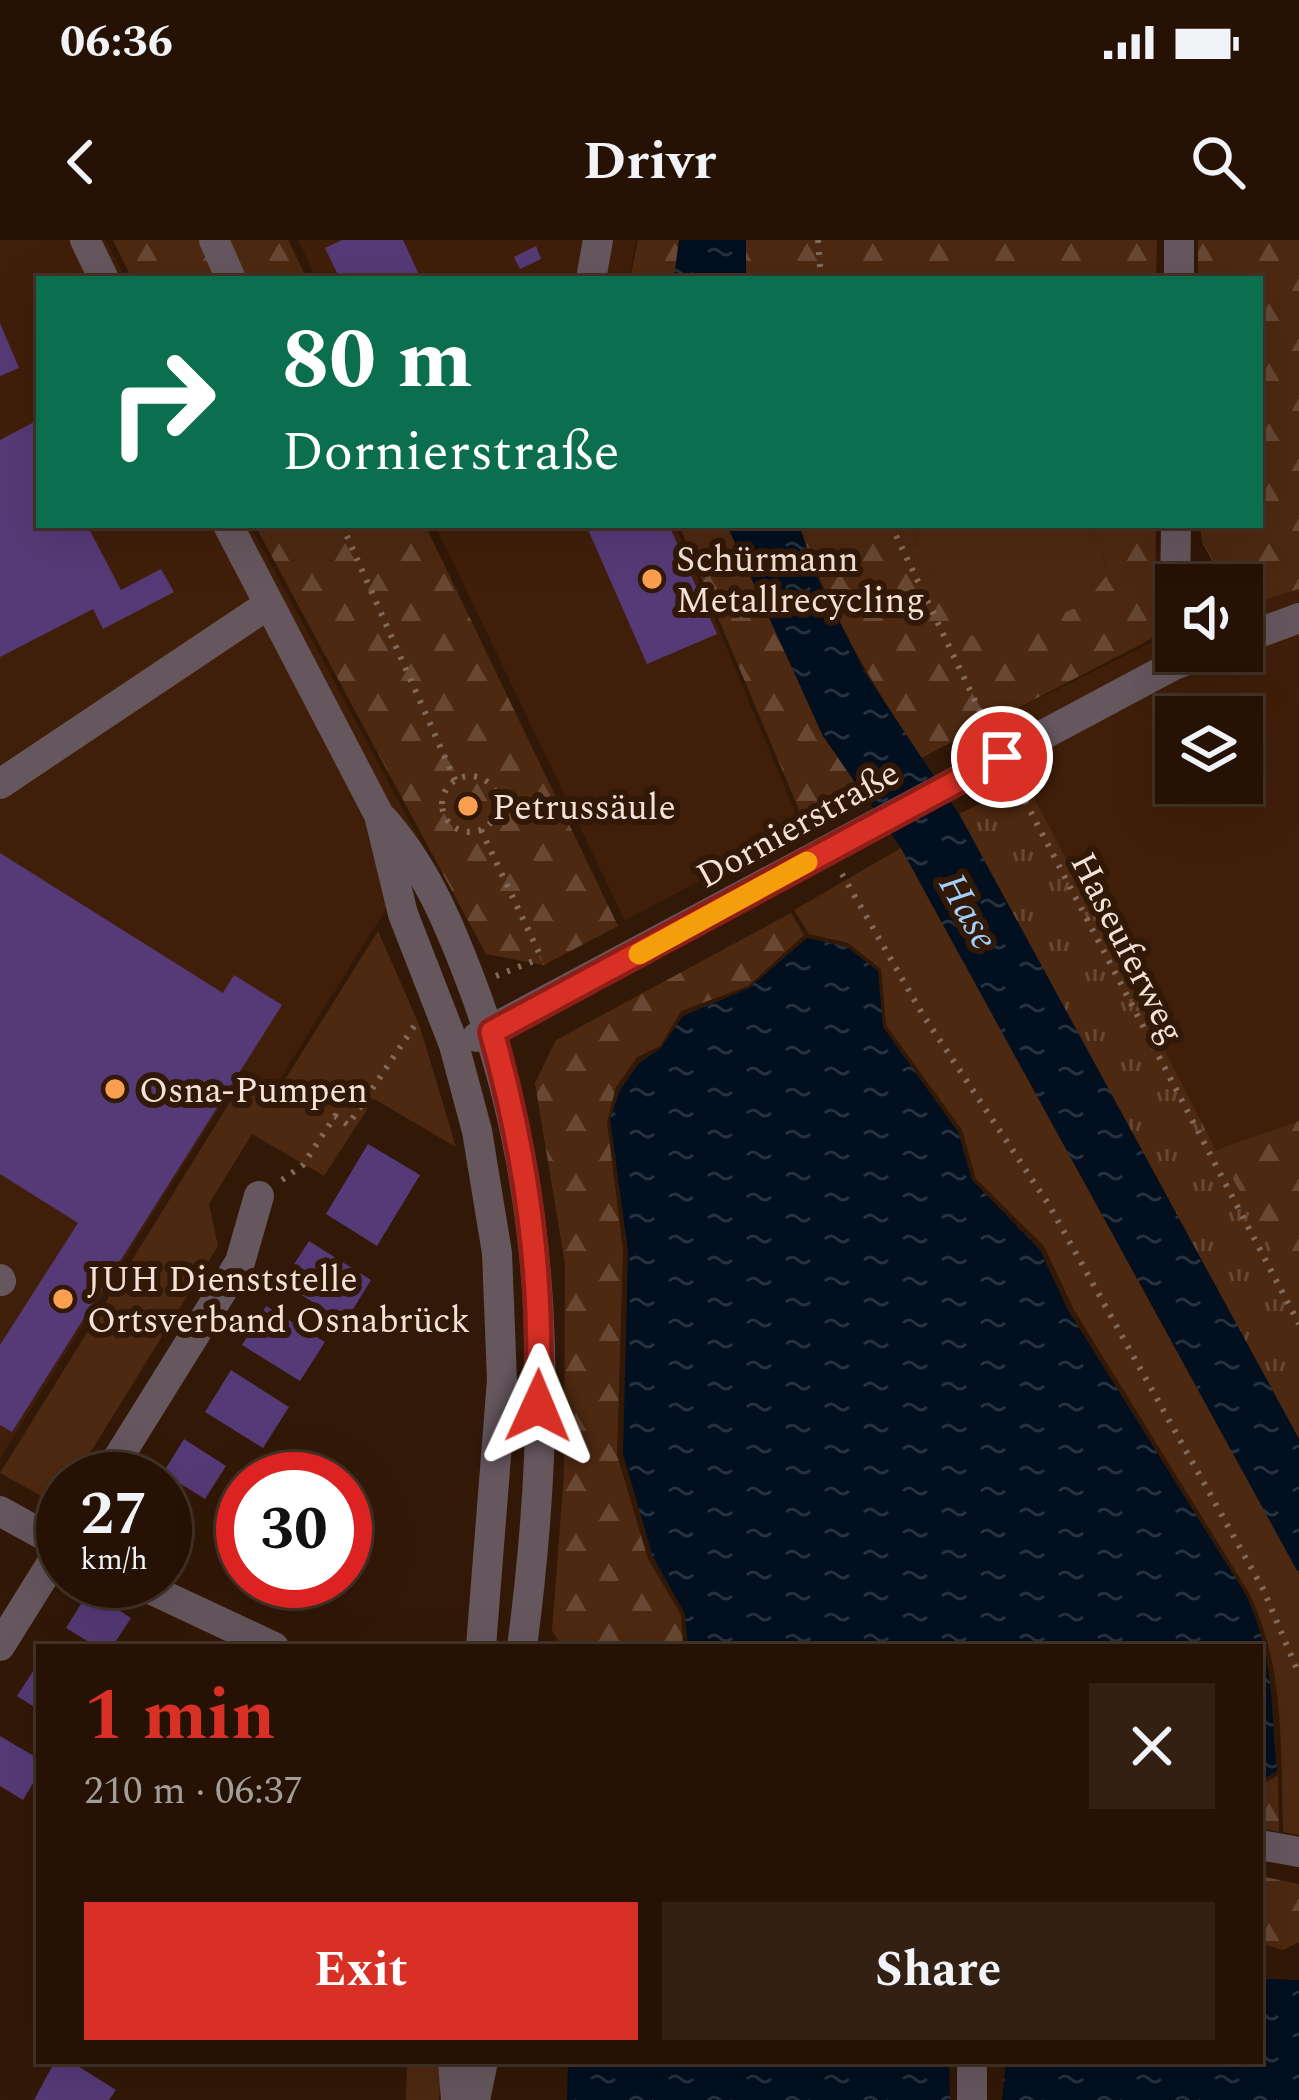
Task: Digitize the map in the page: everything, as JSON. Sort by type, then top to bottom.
[{"type":"street","points":[[85,240],[103,276]]},
{"type":"street","points":[[214,240],[230,276]]},
{"type":"street","points":[[592,276],[598,240]]},
{"type":"street","points":[[1179,240],[1179,276]]},
{"type":"street","points":[[230,528],[379,815],[403,914],[454,1045],[477,1131],[497,1252],[502,1380],[482,1644]]},
{"type":"street","points":[[1175,564],[1176,528]]},
{"type":"street","points":[[0,784],[269,604]]},
{"type":"street","points":[[1263,632],[1299,618]]},
{"type":"street","name":"Dornierstraße","points":[[454,1045],[492,1032],[1161,672]]},
{"type":"street","points":[[379,815],[409,848],[451,927],[492,1032],[518,1125],[538,1248],[537,1451],[522,1644]]},
{"type":"street","points":[[122,1452],[240,1262],[259,1196]]},
{"type":"street","points":[[0,1511],[36,1531]]},
{"type":"street","points":[[0,1646],[36,1589]]},
{"type":"street","points":[[191,1608],[268,1644]]},
{"type":"street","points":[[1263,1846],[1299,1852]]},
{"type":"street","points":[[453,2064],[456,2100]]},
{"type":"street","points":[[475,2100],[482,2064]]},
{"type":"street","points":[[972,2064],[972,2100]]},
{"type":"path","points":[[818,240],[821,276]]},
{"type":"path","points":[[343,528],[455,780]]},
{"type":"path","name":"Haseuferweg","points":[[892,528],[1002,757],[1299,1324]]},
{"type":"path","points":[[478,777],[493,787],[498,808],[481,830],[457,830],[443,814],[442,798],[455,780],[478,777]]},
{"type":"path","points":[[481,830],[559,995]]},
{"type":"path","points":[[828,850],[923,1015],[1049,1205],[1263,1589],[1299,1675]]},
{"type":"path","points":[[259,1196],[303,1165],[334,1116],[348,1125],[423,1012]]},
{"type":"shaded area","points":[[0,240],[106,240],[124,276],[36,276],[36,528],[252,528],[424,848],[275,1087],[244,1069],[0,1458]]},
{"type":"shaded area","points":[[298,240],[636,240],[630,276],[316,276]]},
{"type":"shaded area","points":[[436,528],[676,528],[801,826],[625,921]]},
{"type":"shaded area","points":[[1299,589],[1299,1121],[1216,1150],[994,721],[1155,640],[1155,672],[1263,672],[1263,601]]},
{"type":"green space","points":[[113,240],[288,240],[306,276],[131,276]]},
{"type":"green space","points":[[638,240],[679,240],[674,276],[631,276]]},
{"type":"green space","points":[[746,240],[1157,240],[1156,276],[746,276]]},
{"type":"green space","points":[[1198,240],[1299,240],[1299,589],[1263,601],[1263,564],[1214,564],[1200,528],[1263,528],[1263,276],[1198,276]]},
{"type":"green space","points":[[257,528],[426,528],[618,926],[544,965],[486,954]]},
{"type":"green space","points":[[680,528],[728,528],[823,736],[862,793],[805,824]]},
{"type":"green space","points":[[800,528],[910,528],[960,630],[985,641],[1084,605],[1106,576],[1103,552],[1090,528],[1156,528],[1155,637],[921,758],[852,646]]},
{"type":"green space","points":[[910,528],[1090,528],[1103,552],[1106,576],[1084,605],[985,641],[960,630]]},
{"type":"green space","points":[[1026,782],[1216,1150],[1299,1295],[1299,1439],[959,814]]},
{"type":"green space","points":[[901,848],[1299,1574],[1299,1835],[1283,1832],[1275,1680],[1249,1593],[1074,1310],[1044,1246],[976,1179],[962,1130],[886,1025],[881,969],[848,943],[809,934],[794,910]]},
{"type":"green space","points":[[791,913],[804,935],[748,986],[681,1011],[660,1046],[637,1057],[616,1087],[607,1122],[623,1250],[617,1455],[648,1559],[681,1615],[683,1644],[561,1644],[552,1631],[564,1474],[565,1264],[535,1083],[556,1040]]},
{"type":"green space","points":[[378,931],[420,1027],[456,1147],[374,1099],[324,1176],[252,1134],[209,1204],[218,1246],[91,1452],[36,1452],[36,1493],[0,1473],[246,1076],[276,1094]]},
{"type":"green space","points":[[1299,1121],[1299,1295],[1216,1150]]},
{"type":"green space","points":[[1278,1775],[1279,1832],[1263,1829],[1263,1784]]},
{"type":"green space","points":[[1263,1877],[1299,1884],[1299,1942],[1283,1950],[1263,1944]]},
{"type":"green space","points":[[407,2064],[442,2064],[439,2100],[406,2100]]},
{"type":"water","points":[[679,240],[746,240],[746,276],[674,276]]},
{"type":"water","name":"Hase","points":[[728,528],[800,528],[817,577],[866,674],[959,814],[1299,1439],[1299,1574],[901,848],[823,736]]},
{"type":"water","points":[[807,938],[847,947],[878,971],[883,1027],[958,1132],[972,1180],[1040,1250],[1068,1310],[1246,1595],[1263,1644],[688,1644],[685,1614],[653,1557],[623,1454],[628,1251],[610,1119],[620,1090],[639,1063],[660,1049],[683,1016],[749,988]]},
{"type":"water","points":[[1263,1644],[1272,1702],[1277,1771],[1263,1779]]},
{"type":"water","points":[[1299,1980],[1299,2100],[1002,2100],[1006,2064],[1263,2064],[1263,1981]]},
{"type":"water","points":[[568,2064],[949,2064],[950,2100],[567,2100]]},
{"type":"building","points":[[342,240],[403,240],[420,276],[339,276],[325,248]]},
{"type":"building","points":[[536,246],[541,259],[520,269],[514,257]]},
{"type":"building","points":[[0,323],[19,368],[0,376]]},
{"type":"building","points":[[34,422],[36,426],[36,528],[89,528],[121,590],[161,569],[174,592],[103,629],[93,609],[0,657],[0,440]]},
{"type":"building","name":"Schürmann Metallrecycling","points":[[587,528],[670,528],[717,634],[647,664]]},
{"type":"building","name":"Osna-Pumpen","points":[[0,853],[223,993],[234,975],[282,1005],[12,1432],[0,1425],[0,1345],[78,1223],[0,1174]]},
{"type":"building","points":[[368,1144],[420,1175],[377,1246],[326,1214]]},
{"type":"building","points":[[309,1241],[371,1280],[345,1322],[282,1283]]},
{"type":"building","points":[[266,1306],[325,1342],[300,1381],[242,1345]]},
{"type":"building","points":[[231,1370],[289,1407],[263,1448],[205,1412]]},
{"type":"building","points":[[184,1439],[216,1460],[216,1482],[205,1499],[192,1491],[192,1452],[176,1452]]},
{"type":"building","points":[[78,1608],[115,1608],[131,1618],[114,1644],[92,1644],[66,1628]]},
{"type":"building","points":[[36,1667],[36,1708],[17,1696]]},
{"type":"building","points":[[0,1736],[36,1757],[36,1778],[23,1800],[0,1786]]},
{"type":"building","points":[[53,2064],[75,2064],[116,2090],[109,2100],[34,2100]]},
{"type":"slow traffic","points":[[639,954],[807,862]]},
{"type":"place","name":"Schürmann Metallrecycling","points":[[652,579]]},
{"type":"place","name":"Petrussäule","points":[[468,806]]},
{"type":"place","name":"Osna-Pumpen","points":[[115,1089]]},
{"type":"place","name":"JUH Dienststelle Ortsverband Osnabrück","points":[[63,1299]]},
{"type":"route","points":[[538,1406],[538,1248],[518,1125],[492,1032],[1002,757]]}]
